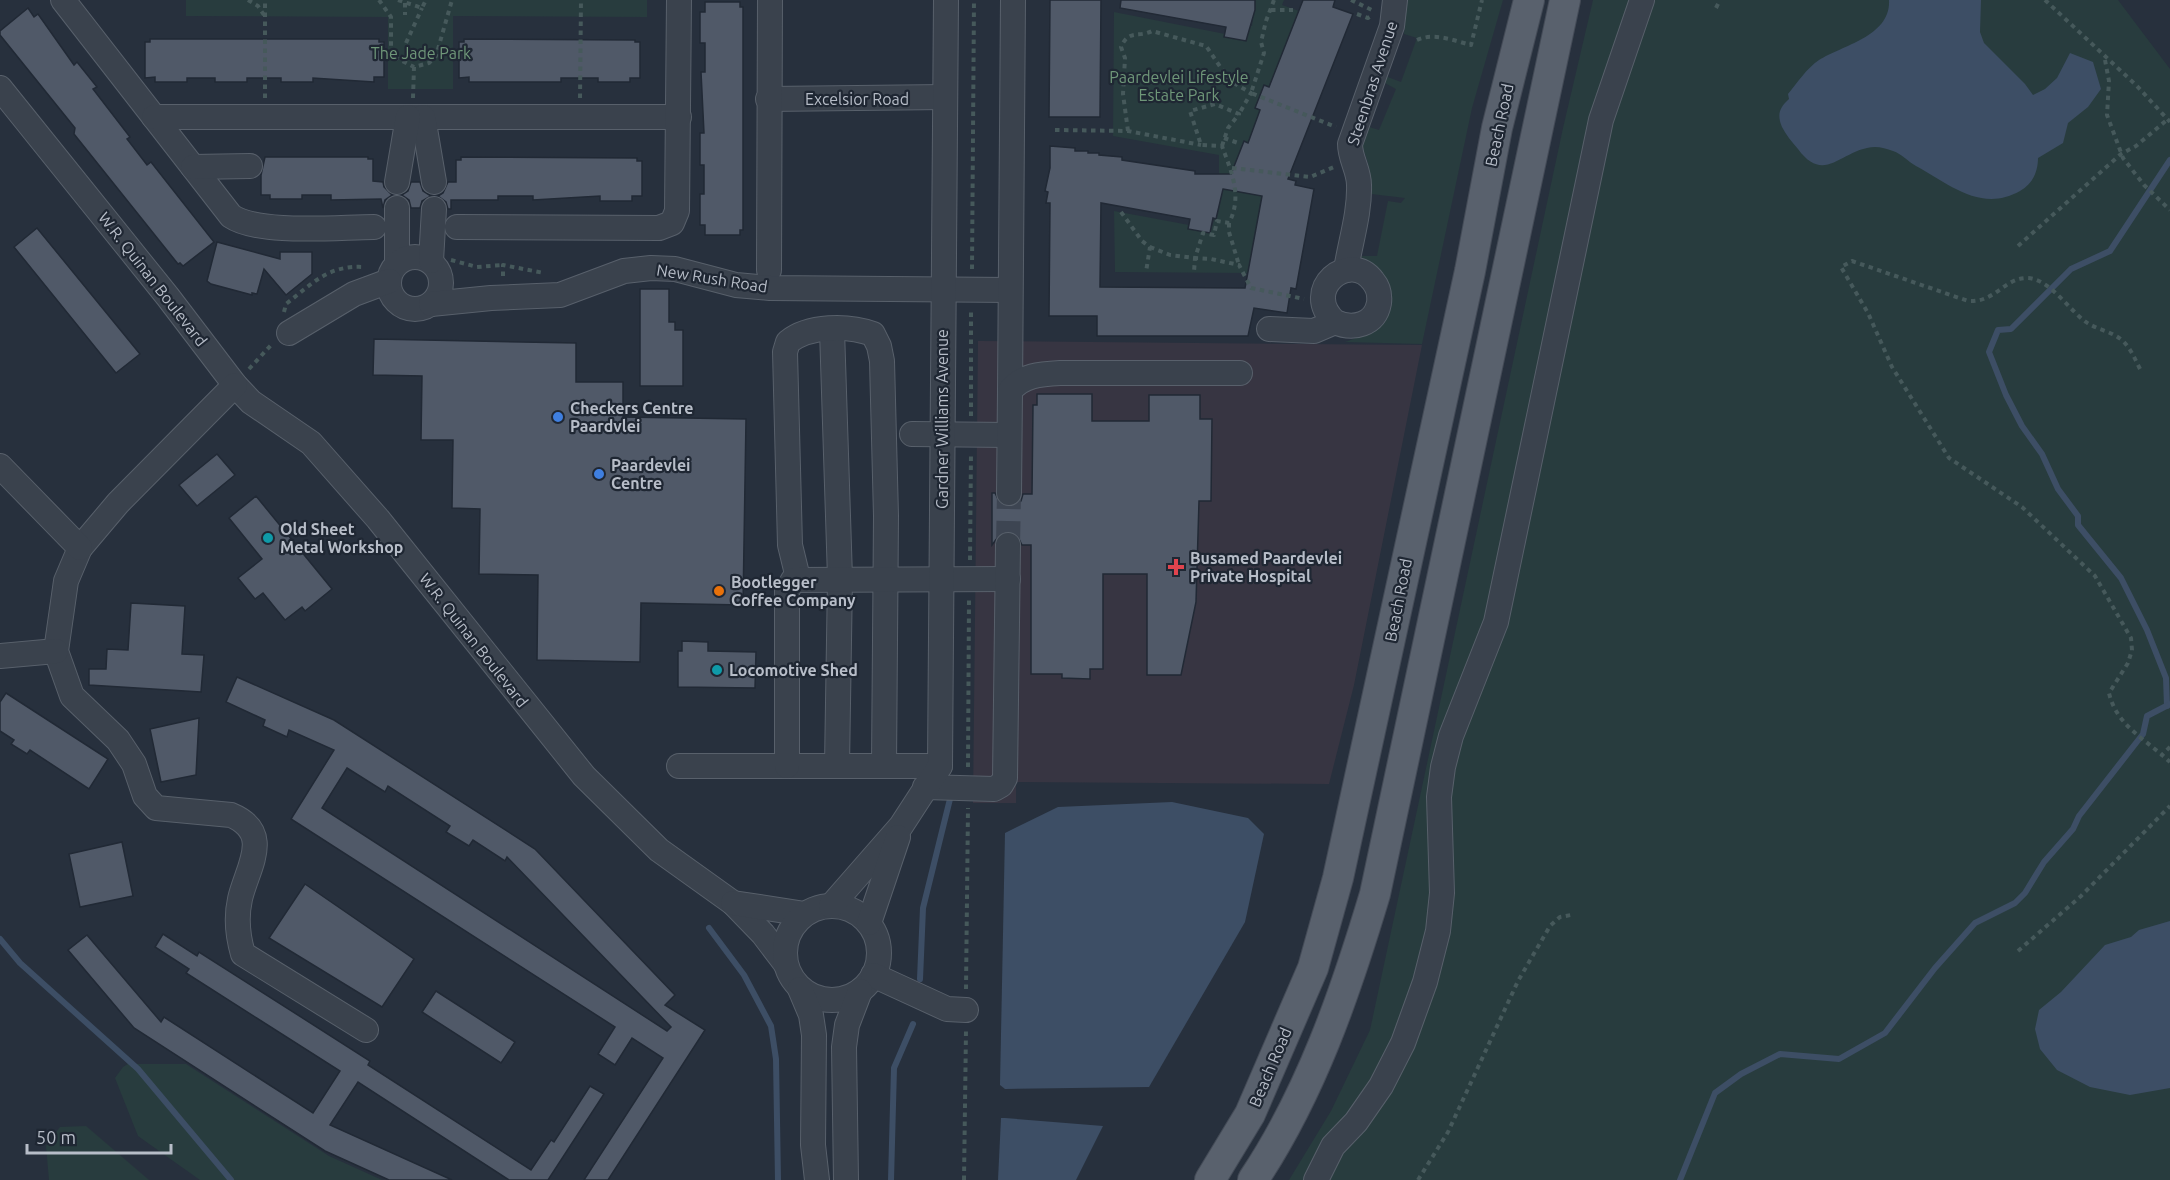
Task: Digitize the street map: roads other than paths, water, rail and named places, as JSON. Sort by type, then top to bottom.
[{"type":"main road","name":"Beach Road","points":[[1210,1180],[1250,1114],[1313,968],[1338,878],[1470,270],[1497,128],[1529,0]]},
{"type":"main road","points":[[1253,1180],[1277,1143],[1328,1037],[1375,894],[1392,826],[1565,0]]},
{"type":"street","points":[[63,0],[231,216],[249,225],[374,227]]},
{"type":"street","points":[[457,227],[659,228],[672,223],[677,211],[679,0]]},
{"type":"street","points":[[769,270],[770,0]]},
{"type":"street","name":"Gardner Williams Avenue","points":[[940,766],[945,0]]},
{"type":"street","points":[[1009,494],[1013,0]]},
{"type":"street","points":[[1316,1180],[1334,1146],[1356,1122],[1382,1086],[1403,1043],[1425,982],[1438,932],[1442,892],[1439,797],[1443,766],[1451,736],[1496,622],[1599,131],[1642,0]]},
{"type":"street","name":"Steenbras Avenue","points":[[1346,270],[1359,189],[1357,174],[1351,161],[1352,134],[1392,26],[1384,6]]},
{"type":"street","name":"W.R. Quinan Boulevard","points":[[0,87],[161,288],[235,385],[251,402],[311,443],[378,519],[559,747],[612,806],[659,850],[733,903],[763,934],[785,963],[811,1015],[814,1035],[813,1145],[817,1180]]},
{"type":"street","name":"Excelsior Road","points":[[768,99],[945,97]]},
{"type":"street","points":[[154,117],[679,117]]},
{"type":"street","points":[[397,182],[415,117]]},
{"type":"street","points":[[415,117],[434,182]]},
{"type":"street","points":[[193,167],[250,166]]},
{"type":"street","points":[[397,208],[390,290],[399,304]]},
{"type":"street","points":[[431,304],[441,290],[436,271],[434,209]]},
{"type":"street","name":"New Rush Road","points":[[282,338],[393,272],[410,257],[491,298]]},
{"type":"street","name":"New Rush Road","points":[[335,306],[357,303],[399,304],[415,309],[431,304],[491,298],[560,295],[624,272],[662,267],[736,285],[770,288],[1011,290]]},
{"type":"street","points":[[1269,329],[1314,332],[1335,322],[1353,326],[1370,320],[1379,304],[1379,295],[1371,278],[1364,273],[1346,270],[1338,273],[1326,285],[1323,301],[1325,309],[1335,322]]},
{"type":"street","points":[[832,330],[840,578],[837,766]]},
{"type":"street","points":[[798,578],[790,545],[785,352],[788,342],[804,331],[860,330],[873,334],[879,346],[885,432],[884,766]]},
{"type":"street","points":[[1010,391],[1015,384],[1042,374],[1240,373]]},
{"type":"street","points":[[235,385],[118,503],[80,548],[66,581],[56,651],[72,696],[118,740],[134,764],[145,796],[156,808],[231,815],[243,820],[252,830],[255,842],[254,862],[240,899],[238,917],[238,939],[243,954],[366,1030]]},
{"type":"street","points":[[912,434],[1010,435]]},
{"type":"street","points":[[0,466],[80,548]]},
{"type":"street","points":[[925,787],[993,789],[1001,785],[1005,778],[1008,544]]},
{"type":"street","points":[[787,766],[787,591],[790,583],[798,578],[1008,579]]},
{"type":"street","points":[[0,656],[56,651]]},
{"type":"street","points":[[679,766],[940,766]]},
{"type":"street","points":[[831,906],[901,826],[940,766]]},
{"type":"street","points":[[868,923],[901,826]]},
{"type":"street","name":"W.R. Quinan Boulevard","points":[[733,903],[805,914],[831,906]]},
{"type":"street","points":[[831,906],[852,910],[868,923],[876,936],[879,951],[847,1025],[844,1047],[846,1180]]},
{"type":"street","points":[[785,963],[787,936],[805,914]]},
{"type":"street","points":[[800,989],[814,997],[830,1001],[846,999],[867,983]]},
{"type":"street","points":[[867,983],[947,1009],[966,1010]]},
{"type":"water","points":[[1889,0],[1981,0],[1980,32],[1984,43],[2033,95],[2045,89],[2057,78],[2070,53],[2093,62],[2101,89],[2088,107],[2068,123],[2063,143],[2038,158],[2034,177],[2025,188],[2006,197],[1979,198],[1953,188],[1896,152],[1880,147],[1863,149],[1826,165],[1817,164],[1808,160],[1787,136],[1779,115],[1783,105],[1789,99],[1788,94],[1806,71],[1819,60],[1874,31],[1888,12]]},
{"type":"water","points":[[1172,802],[1248,818],[1264,834],[1245,922],[1149,1087],[1005,1089],[1000,1085],[1005,833],[1058,807]]},
{"type":"water","points":[[2170,921],[2170,1088],[2130,1095],[2090,1087],[2057,1070],[2040,1049],[2035,1029],[2039,1010],[2061,992],[2105,945],[2131,937],[2139,930]]},
{"type":"water","points":[[1001,1118],[1103,1126],[1076,1180],[998,1180]]},
{"type":"waterway","points":[[2167,706],[2166,678],[2147,630],[2121,578],[2078,525],[2078,516],[2058,489],[2042,454],[2022,426],[2006,395],[1989,352],[1998,330],[2011,329],[2071,269],[2110,251],[2170,160]]},
{"type":"waterway","points":[[1680,1180],[1715,1093],[1741,1074],[1780,1054],[1839,1059],[1885,1033],[1935,968],[1975,923],[2015,903],[2025,893],[2044,862],[2073,829],[2079,816],[2143,734],[2147,716],[2170,704]]},
{"type":"waterway","points":[[920,979],[923,908],[950,799]]},
{"type":"waterway","points":[[709,928],[744,975],[771,1026],[776,1059],[778,1180]]},
{"type":"waterway","points":[[0,939],[20,963],[138,1069],[231,1180]]},
{"type":"waterway","points":[[891,1180],[894,1068],[913,1024]]},
{"type":"tunnel","points":[[1008,545],[1009,493]]},
{"type":"place","name":"Checkers Centre Paardvlei","points":[[558,417]]},
{"type":"place","name":"Paardevlei Centre","points":[[599,474]]},
{"type":"place","name":"Old Sheet Metal Workshop","points":[[268,538]]},
{"type":"place","name":"Busamed Paardevlei Private Hospital","points":[[1176,567]]},
{"type":"place","name":"Bootlegger Coffee Company","points":[[719,591]]},
{"type":"place","name":"Locomotive Shed","points":[[717,670]]},
{"type":"park label","name":"The Jade Park","points":[[421,53]]},
{"type":"park label","name":"Paardevlei Lifestyle Estate Park","points":[[1179,86]]}]
